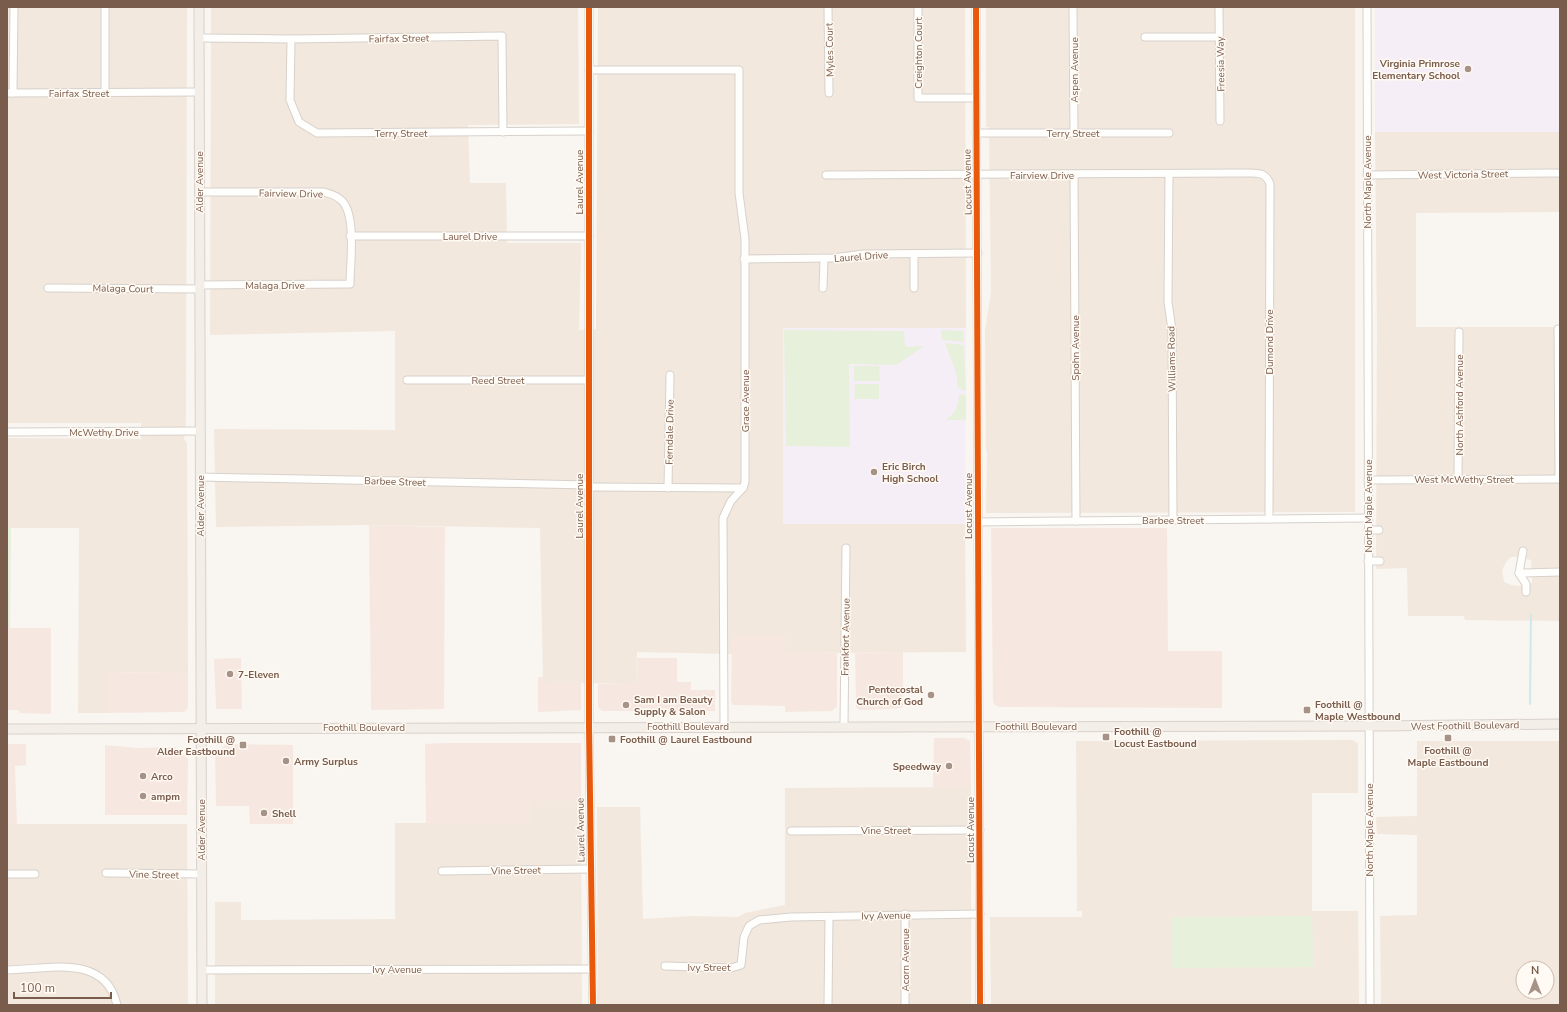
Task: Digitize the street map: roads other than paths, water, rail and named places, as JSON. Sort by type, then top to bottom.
[{"type":"main road","name":"Alder Avenue","points":[[198,7],[202,1005]]},
{"type":"main road","name":"West Foothill Boulevard","points":[[1369,726],[1560,724]]},
{"type":"main road","name":"Foothill Boulevard","points":[[7,729],[589,726],[1369,726]]},
{"type":"street","points":[[10,93],[14,7]]},
{"type":"street","points":[[105,7],[106,93]]},
{"type":"street","name":"Laurel Avenue","points":[[589,7],[589,726],[593,1005]]},
{"type":"street","name":"Myles Court","points":[[828,7],[829,93]]},
{"type":"street","name":"Creighton Court","points":[[918,7],[918,98],[976,98]]},
{"type":"street","name":"Locust Avenue","points":[[976,7],[980,1005]]},
{"type":"street","name":"Aspen Avenue","points":[[1073,7],[1074,133]]},
{"type":"street","name":"Freesia Way","points":[[1219,7],[1220,121]]},
{"type":"street","name":"North Maple Avenue","points":[[1367,7],[1370,1005]]},
{"type":"street","name":"Fairfax Street","points":[[199,38],[291,39],[502,36],[504,132]]},
{"type":"street","points":[[1145,37],[1219,36]]},
{"type":"street","name":"Terry Street","points":[[291,39],[290,100],[299,122],[317,133],[589,131]]},
{"type":"street","name":"Grace Avenue","points":[[589,70],[739,70],[739,193],[744,224],[745,482],[743,488]]},
{"type":"street","name":"Fairfax Street","points":[[10,93],[199,92]]},
{"type":"street","name":"Terry Street","points":[[976,133],[1169,133]]},
{"type":"street","name":"Fairview Drive","points":[[826,175],[1257,173]]},
{"type":"street","name":"Dumond Drive","points":[[1257,173],[1266,176],[1270,184],[1269,519]]},
{"type":"street","name":"West Victoria Street","points":[[1367,175],[1560,173]]},
{"type":"street","name":"Williams Road","points":[[1169,174],[1168,302],[1172,330],[1173,520]]},
{"type":"street","name":"Spohn Avenue","points":[[1074,175],[1076,521]]},
{"type":"street","name":"Fairview Drive","points":[[199,192],[324,192],[342,200],[350,215],[350,284]]},
{"type":"street","name":"Laurel Drive","points":[[350,236],[589,236]]},
{"type":"street","name":"Laurel Drive","points":[[744,259],[824,258],[864,254],[978,253]]},
{"type":"street","points":[[914,254],[914,288]]},
{"type":"street","points":[[824,258],[824,288]]},
{"type":"street","name":"Malaga Drive","points":[[199,287],[350,284]]},
{"type":"street","name":"Malaga Court","points":[[48,288],[199,287]]},
{"type":"street","points":[[1558,329],[1559,479]]},
{"type":"street","name":"North Ashford Avenue","points":[[1458,479],[1459,332]]},
{"type":"street","name":"Ferndale Drive","points":[[668,488],[670,375]]},
{"type":"street","name":"Reed Street","points":[[407,380],[589,380]]},
{"type":"street","name":"McWethy Drive","points":[[9,432],[200,431]]},
{"type":"street","name":"Barbee Street","points":[[200,477],[668,488],[743,488]]},
{"type":"street","name":"West McWethy Street","points":[[1368,480],[1559,479]]},
{"type":"street","points":[[724,726],[723,518],[731,501],[743,488]]},
{"type":"street","name":"Barbee Street","points":[[978,522],[1368,518]]},
{"type":"street","points":[[1368,530],[1379,530]]},
{"type":"street","name":"Frankfort Avenue","points":[[844,726],[846,548]]},
{"type":"street","points":[[1523,551],[1519,573],[1526,584],[1526,592]]},
{"type":"street","points":[[1368,560],[1380,561]]},
{"type":"street","points":[[1519,573],[1560,572]]},
{"type":"street","name":"Vine Street","points":[[791,831],[980,830]]},
{"type":"street","name":"Vine Street","points":[[442,871],[591,870]]},
{"type":"street","name":"Vine Street","points":[[106,873],[202,874]]},
{"type":"street","points":[[7,874],[35,874]]},
{"type":"street","name":"Acorn Avenue","points":[[905,914],[905,1005]]},
{"type":"street","name":"Ivy Avenue","points":[[791,917],[980,914]]},
{"type":"street","name":"Ivy Street","points":[[665,966],[731,968],[741,965],[744,937],[749,926],[759,920],[791,917]]},
{"type":"street","points":[[828,1005],[829,917]]},
{"type":"street","points":[[7,970],[68,966],[80,968],[93,973],[105,982],[113,994],[117,1005]]},
{"type":"street","name":"Ivy Avenue","points":[[202,970],[592,969]]},
{"type":"waterway","points":[[1530,704],[1531,614]]},
{"type":"place","name":"Virginia Primrose Elementary School","points":[[1468,69]]},
{"type":"place","name":"Eric Birch High School","points":[[874,472]]},
{"type":"place","name":"7-Eleven","points":[[230,674]]},
{"type":"place","name":"Pentecostal Church of God","points":[[931,695]]},
{"type":"place","name":"Sam I am Beauty Supply & Salon","points":[[626,705]]},
{"type":"place","name":"Foothill @ Maple Westbound","points":[[1307,710]]},
{"type":"place","name":"Foothill @ Locust Eastbound","points":[[1106,737]]},
{"type":"place","name":"Foothill @ Maple Eastbound","points":[[1448,738]]},
{"type":"place","name":"Foothill @ Laurel Eastbound","points":[[612,739]]},
{"type":"place","name":"Foothill @ Alder Eastbound","points":[[243,745]]},
{"type":"place","name":"Army Surplus","points":[[286,761]]},
{"type":"place","name":"Speedway","points":[[949,766]]},
{"type":"place","name":"Arco","points":[[143,776]]},
{"type":"place","name":"ampm","points":[[143,796]]},
{"type":"place","name":"Shell","points":[[264,813]]}]
